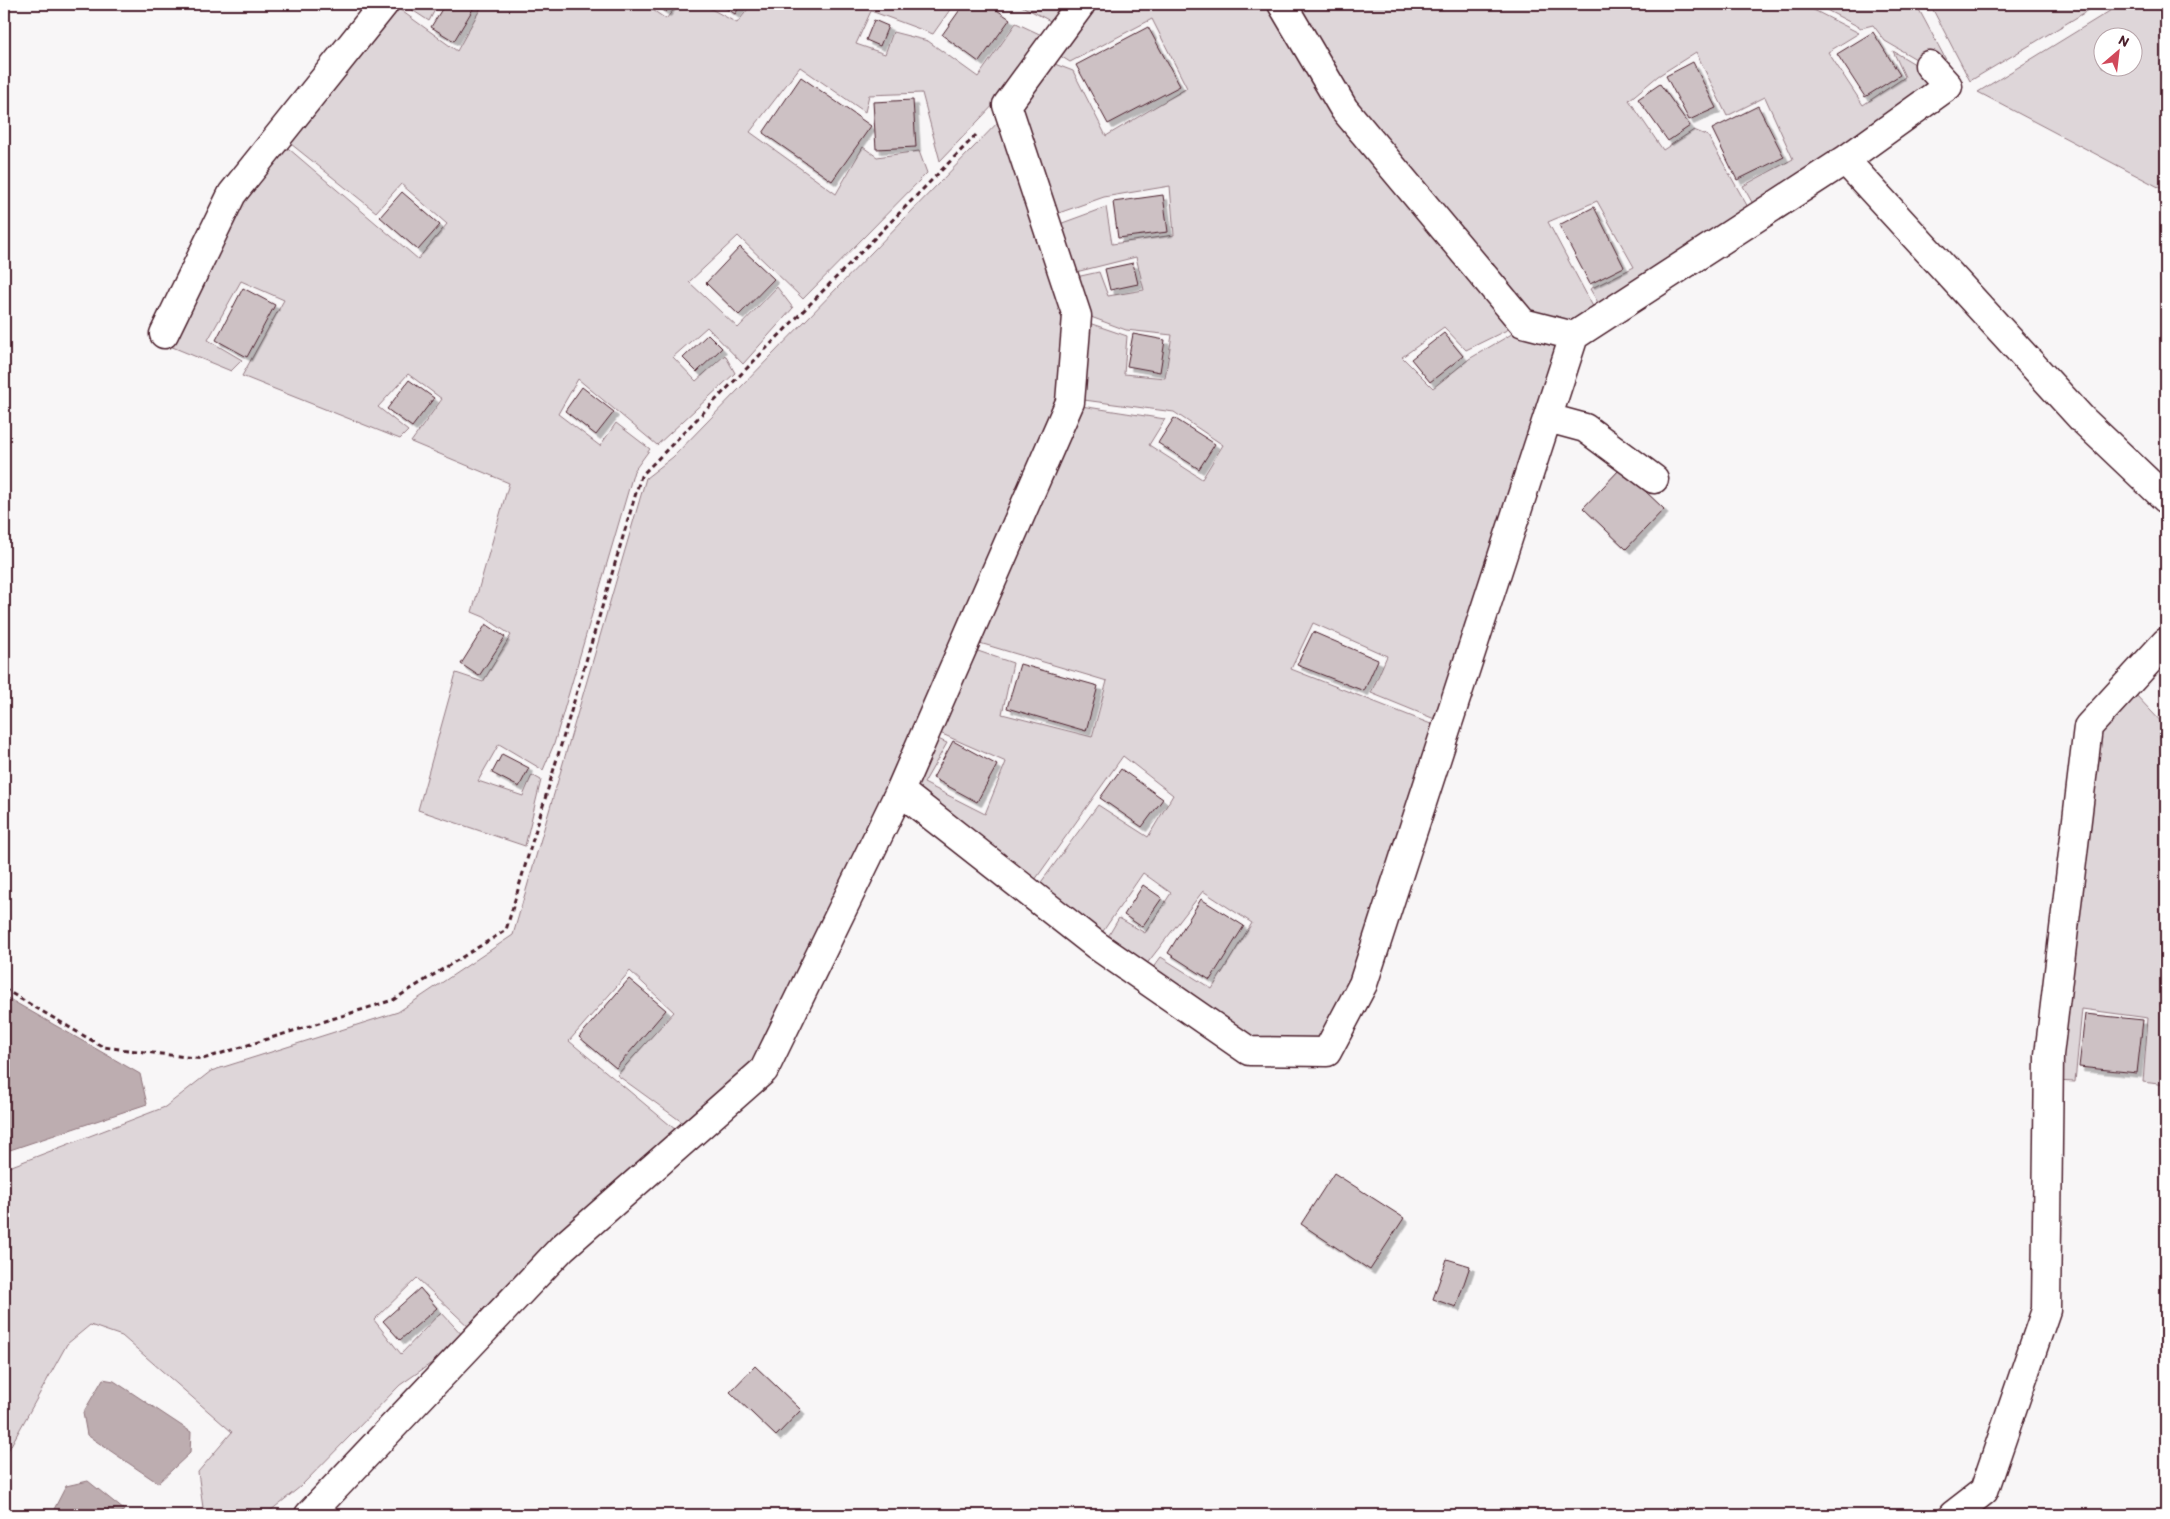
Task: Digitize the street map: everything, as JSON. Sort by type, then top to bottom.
[{"type":"street","points":[[164,334],[232,194],[384,4]]},
{"type":"street","points":[[309,1515],[562,1248],[764,1070],[900,791],[1070,402],[1077,316],[1007,104],[1081,4]]},
{"type":"street","points":[[1282,4],[1344,109],[1523,323],[1574,336]]},
{"type":"street","points":[[900,791],[1096,945],[1248,1051],[1327,1052],[1364,984],[1574,336],[1845,160],[1948,86],[1929,65]]},
{"type":"street","points":[[1845,160],[2082,420],[2166,499]]},
{"type":"street","points":[[1548,418],[1585,428],[1654,479]]},
{"type":"street","points":[[1954,1515],[1984,1491],[2046,1310],[2049,1055],[2088,727],[2166,642]]},
{"type":"path","points":[[4,989],[103,1047],[203,1059],[394,1000],[506,930],[641,476],[1007,104]]},
{"type":"shaded area","points":[[392,4],[457,51],[483,4],[644,4],[666,19],[678,4],[702,4],[737,23],[752,4],[954,4],[933,34],[871,11],[856,44],[885,54],[893,32],[928,41],[978,77],[1016,23],[1048,38],[999,99],[940,161],[922,93],[869,95],[865,112],[800,67],[750,132],[836,194],[863,147],[877,157],[919,151],[927,173],[803,299],[738,236],[689,282],[738,328],[777,287],[793,308],[743,364],[707,327],[673,357],[696,381],[725,355],[735,373],[657,445],[578,379],[558,414],[600,446],[616,423],[650,449],[634,471],[554,744],[543,770],[499,744],[478,781],[523,796],[532,775],[541,780],[525,846],[418,810],[456,673],[483,682],[511,635],[484,617],[472,612],[509,483],[411,442],[442,399],[408,374],[378,407],[408,431],[400,439],[242,376],[284,300],[241,281],[208,340],[242,360],[231,371],[165,344],[240,197],[282,143],[418,259],[447,224],[401,184],[376,212],[286,140]]},
{"type":"shaded area","points":[[403,4],[438,4],[429,21]]},
{"type":"shaded area","points":[[1018,4],[1071,4],[1056,24]]},
{"type":"shaded area","points":[[1089,4],[1275,4],[1515,326],[1466,350],[1444,327],[1402,357],[1433,388],[1469,359],[1522,328],[1570,341],[1442,722],[1371,693],[1387,656],[1313,623],[1291,669],[1441,728],[1356,981],[1325,1044],[1248,1044],[1148,974],[1161,957],[1212,989],[1252,923],[1203,891],[1142,970],[1106,940],[1119,918],[1145,933],[1171,893],[1143,873],[1097,940],[1036,889],[1098,805],[1148,837],[1173,795],[1123,756],[1030,887],[907,788],[931,736],[947,743],[924,783],[985,814],[1006,762],[933,730],[972,649],[1013,663],[1002,714],[1092,737],[1107,681],[973,641],[1081,406],[1165,419],[1149,445],[1202,479],[1223,445],[1174,412],[1084,400],[1089,323],[1127,336],[1124,374],[1165,378],[1172,335],[1126,330],[1091,317],[1076,277],[1099,272],[1108,296],[1144,290],[1136,257],[1076,272],[1057,225],[1106,207],[1112,244],[1174,235],[1170,186],[1104,197],[1053,215],[1015,106],[1047,61],[1073,71],[1106,136],[1187,88],[1152,19],[1070,62],[1054,52]]},
{"type":"shaded area","points":[[1289,4],[1802,4],[1859,33],[1828,52],[1863,105],[1905,77],[1893,51],[1925,70],[1941,86],[1753,204],[1743,186],[1793,159],[1765,97],[1727,116],[1696,52],[1658,76],[1629,100],[1663,150],[1694,130],[1708,136],[1749,209],[1603,311],[1590,289],[1634,267],[1597,201],[1548,222],[1598,316],[1574,330],[1524,317],[1348,103]]},
{"type":"shaded area","points":[[1815,4],[1916,4],[1959,84],[1885,41],[1873,25],[1861,28]]},
{"type":"shaded area","points":[[1930,4],[2099,4],[1970,81]]},
{"type":"shaded area","points":[[2121,4],[2156,4],[2163,11],[2166,9],[2166,191],[1978,92]]},
{"type":"shaded area","points":[[1005,115],[1070,318],[1062,397],[898,781],[760,1068],[682,1122],[617,1075],[674,1012],[630,971],[569,1041],[676,1130],[472,1330],[417,1278],[374,1320],[401,1354],[441,1312],[466,1339],[400,1385],[300,1487],[265,1515],[204,1515],[198,1472],[232,1432],[122,1336],[90,1325],[67,1344],[4,1458],[4,1169],[165,1107],[211,1071],[398,1012],[513,935],[646,478],[673,457]]},
{"type":"shaded area","points":[[2135,694],[2166,727],[2166,1085],[2143,1082],[2148,1018],[2082,1009],[2075,1082],[2055,1081],[2095,734]]},
{"type":"shaded area","points":[[4,996],[140,1074],[147,1104],[4,1152]]},
{"type":"shaded area","points":[[103,1379],[114,1381],[191,1432],[190,1453],[158,1483],[87,1435],[83,1413]]},
{"type":"shaded area","points":[[88,1481],[124,1510],[120,1515],[51,1515],[66,1486]]},
{"type":"building","points":[[445,4],[476,4],[454,41],[431,27]]},
{"type":"building","points":[[655,4],[672,4],[666,12]]},
{"type":"building","points":[[721,4],[742,4],[735,14]]},
{"type":"building","points":[[964,4],[988,4],[1010,19],[979,62],[942,35]]},
{"type":"building","points":[[874,20],[888,26],[880,46],[866,40]]},
{"type":"building","points":[[1148,27],[1180,86],[1108,124],[1076,65]]},
{"type":"building","points":[[1873,32],[1900,75],[1865,97],[1837,54]]},
{"type":"building","points":[[1693,62],[1716,108],[1689,120],[1666,76]]},
{"type":"building","points":[[801,77],[871,126],[832,181],[763,133]]},
{"type":"building","points":[[1660,84],[1690,126],[1668,141],[1638,99]]},
{"type":"building","points":[[913,100],[916,147],[876,149],[873,102]]},
{"type":"building","points":[[1758,106],[1784,157],[1737,180],[1712,129]]},
{"type":"building","points":[[402,192],[440,225],[418,250],[380,217]]},
{"type":"building","points":[[1163,195],[1168,232],[1118,238],[1113,202]]},
{"type":"building","points":[[1594,207],[1624,267],[1590,284],[1559,225]]},
{"type":"building","points":[[740,247],[774,279],[739,315],[706,283]]},
{"type":"building","points":[[1133,263],[1138,284],[1110,290],[1105,269]]},
{"type":"building","points":[[243,288],[275,305],[247,357],[216,340]]},
{"type":"building","points":[[1444,333],[1463,356],[1430,382],[1411,359]]},
{"type":"building","points":[[708,334],[722,348],[697,372],[683,358]]},
{"type":"building","points":[[1133,334],[1165,340],[1160,372],[1127,366]]},
{"type":"building","points":[[409,380],[434,398],[412,427],[387,409]]},
{"type":"building","points":[[582,387],[614,412],[596,435],[565,411]]},
{"type":"building","points":[[1174,418],[1215,444],[1199,469],[1158,443]]},
{"type":"building","points":[[1621,468],[1664,509],[1626,549],[1583,508]]},
{"type":"building","points":[[486,624],[505,637],[479,676],[461,664]]},
{"type":"building","points":[[1313,632],[1378,660],[1364,691],[1297,665]]},
{"type":"building","points":[[1020,664],[1098,686],[1086,731],[1007,708]]},
{"type":"building","points":[[953,741],[997,765],[977,802],[933,778]]},
{"type":"building","points":[[502,754],[529,768],[519,787],[492,773]]},
{"type":"building","points":[[1121,769],[1163,799],[1142,827],[1100,798]]},
{"type":"building","points":[[1143,885],[1162,898],[1142,927],[1124,915]]},
{"type":"building","points":[[1201,899],[1244,926],[1210,980],[1168,953]]},
{"type":"building","points":[[629,979],[666,1010],[616,1068],[579,1037]]},
{"type":"building","points":[[2085,1014],[2143,1020],[2137,1073],[2079,1067]]},
{"type":"building","points":[[1334,1173],[1404,1218],[1370,1270],[1301,1224]]},
{"type":"building","points":[[1447,1259],[1470,1266],[1456,1307],[1433,1299]]},
{"type":"building","points":[[420,1288],[437,1308],[400,1340],[383,1321]]},
{"type":"building","points":[[755,1366],[801,1410],[776,1436],[730,1392]]}]
